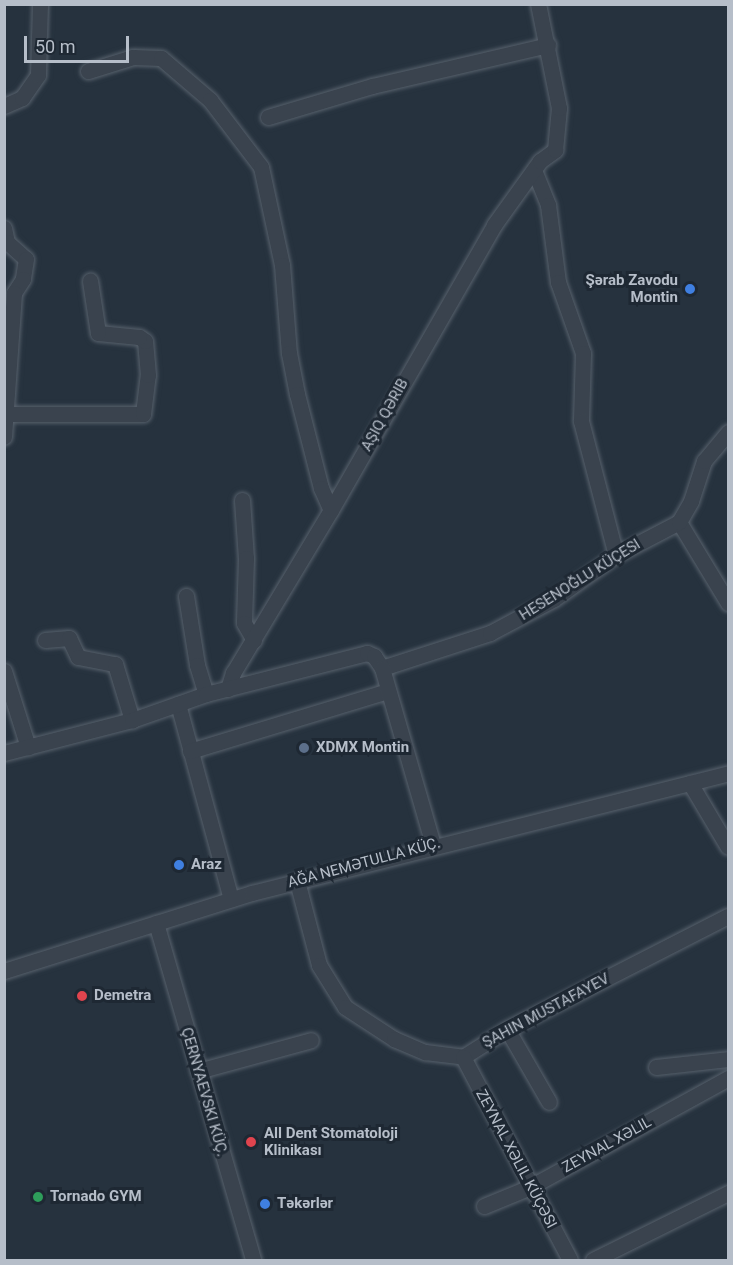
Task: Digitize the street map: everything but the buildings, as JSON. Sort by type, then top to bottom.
[{"type":"street","points":[[4,106],[22,98],[38,75],[40,4]]},
{"type":"street","points":[[228,689],[233,673],[332,510],[494,225],[534,170],[555,150],[559,108],[538,4]]},
{"type":"street","points":[[268,117],[372,86],[548,45]]},
{"type":"street","points":[[88,70],[133,57],[161,58],[210,100],[261,167],[282,265],[289,353],[297,394],[321,488],[332,510]]},
{"type":"street","points":[[534,170],[548,205],[558,282],[583,352],[581,421],[616,555]]},
{"type":"street","points":[[4,228],[7,242],[26,259],[23,279],[14,293],[4,437]]},
{"type":"street","points":[[7,414],[143,414],[148,375],[144,341],[139,337],[98,333],[90,280]]},
{"type":"street","points":[[729,432],[704,461],[679,522],[729,603]]},
{"type":"street","points":[[242,500],[246,558],[244,623],[254,640]]},
{"type":"street","name":"HESENOĞLU KÜÇESI","points":[[382,668],[490,633],[554,599],[616,555],[679,522]]},
{"type":"street","points":[[186,596],[197,665],[206,694]]},
{"type":"street","points":[[45,640],[69,638],[78,657],[113,663],[132,720]]},
{"type":"street","points":[[4,753],[132,720],[206,694],[360,654],[374,656],[382,668],[433,845]]},
{"type":"street","points":[[4,671],[28,747]]},
{"type":"street","points":[[190,751],[388,691]]},
{"type":"street","points":[[178,704],[231,899]]},
{"type":"street","name":"AĞA NEMƏTULLA KÜÇ.","points":[[4,971],[231,899],[433,845],[729,772]]},
{"type":"street","points":[[690,783],[729,847]]},
{"type":"street","points":[[297,881],[325,981],[360,1019],[425,1052],[462,1057]]},
{"type":"street","name":"ŞAHIN MUSTAFAYEV","points":[[462,1057],[507,1029],[729,916]]},
{"type":"street","name":"ÇERNYAEVSKI KÜÇ.","points":[[156,923],[253,1260]]},
{"type":"street","points":[[507,1029],[549,1102]]},
{"type":"street","points":[[198,1071],[311,1040]]},
{"type":"street","name":"ZEYNAL XƏLIL KÜÇƏSI","points":[[462,1057],[570,1260]]},
{"type":"street","points":[[656,1066],[729,1059]]},
{"type":"street","name":"ZEYNAL XƏLIL","points":[[484,1206],[530,1187],[729,1078]]},
{"type":"street","points":[[593,1260],[729,1192]]},
{"type":"place","name":"Şərab Zavodu Montin","points":[[690,289]]},
{"type":"place","name":"XDMX Montin","points":[[304,748]]},
{"type":"place","name":"Araz","points":[[179,865]]},
{"type":"place","name":"Demetra","points":[[82,996]]},
{"type":"place","name":"All Dent Stomatoloji Klinikası","points":[[251,1142]]},
{"type":"place","name":"Tornado GYM","points":[[38,1197]]},
{"type":"place","name":"Təkərlər","points":[[265,1204]]}]
